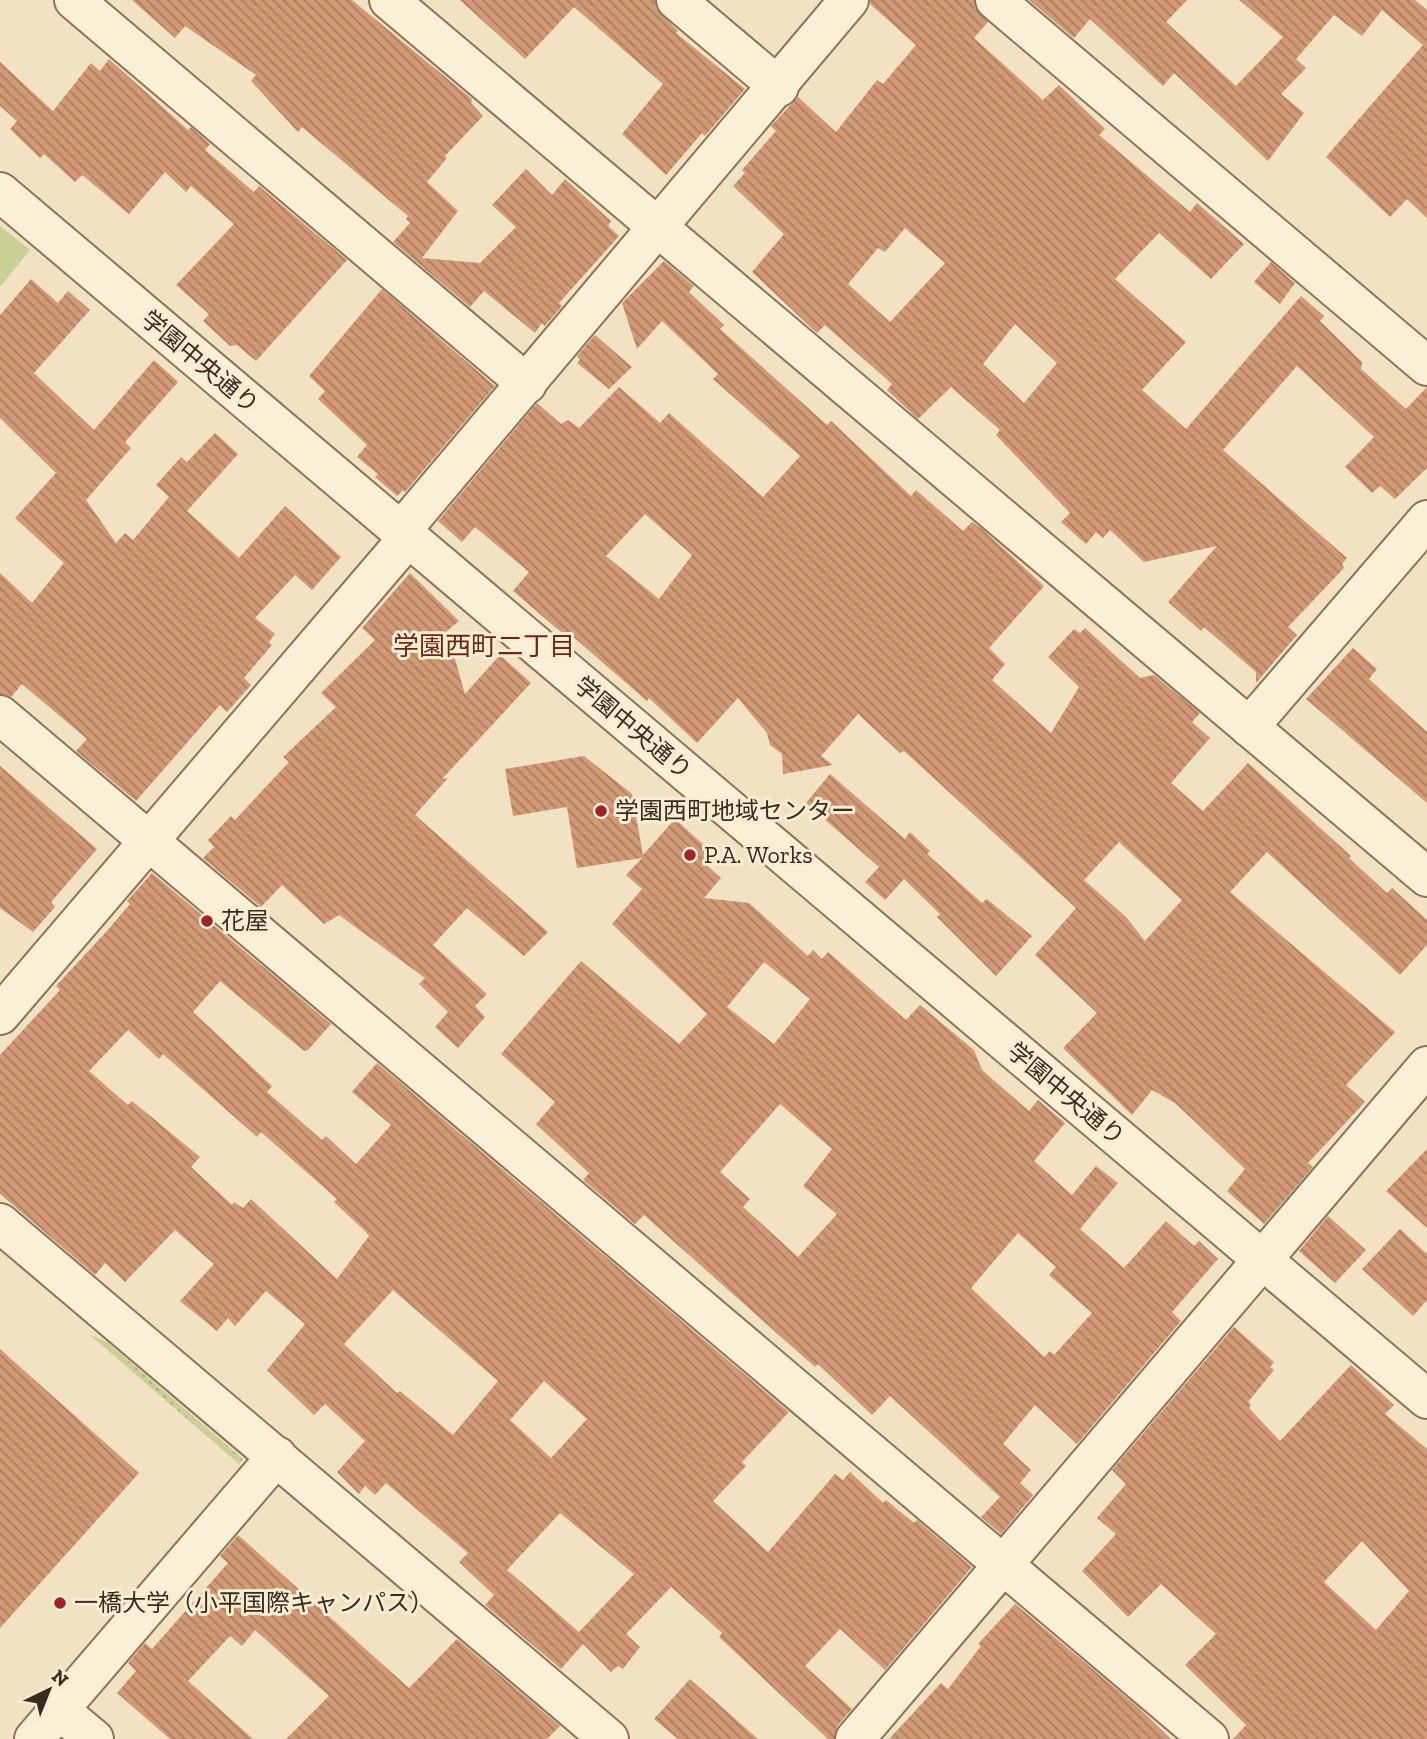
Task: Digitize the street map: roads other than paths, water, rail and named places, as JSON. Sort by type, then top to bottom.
[{"type":"street","points":[[74,0],[527,384]]},
{"type":"street","points":[[389,0],[1427,877]]},
{"type":"street","points":[[676,0],[779,87]]},
{"type":"street","points":[[0,1015],[149,841],[849,0]]},
{"type":"street","points":[[995,0],[1427,366]]},
{"type":"street","name":"学園中央通り","points":[[0,192],[1427,1399]]},
{"type":"street","points":[[1249,727],[1427,520]]},
{"type":"street","points":[[0,715],[1209,1739]]},
{"type":"street","points":[[855,1739],[1427,1066]]},
{"type":"street","points":[[0,1223],[609,1739]]},
{"type":"street","points":[[34,1739],[277,1456]]},
{"type":"street","points":[[59,1710],[94,1739]]},
{"type":"place","name":"学園西町地域センター","points":[[601,811]]},
{"type":"place","name":"P.A. Works","points":[[690,855]]},
{"type":"place","name":"花屋","points":[[207,921]]},
{"type":"place","name":"一橋大学（小平国際キャンパス）","points":[[60,1603]]},
{"type":"district","name":"学園西町二丁目","points":[[484,646]]}]
